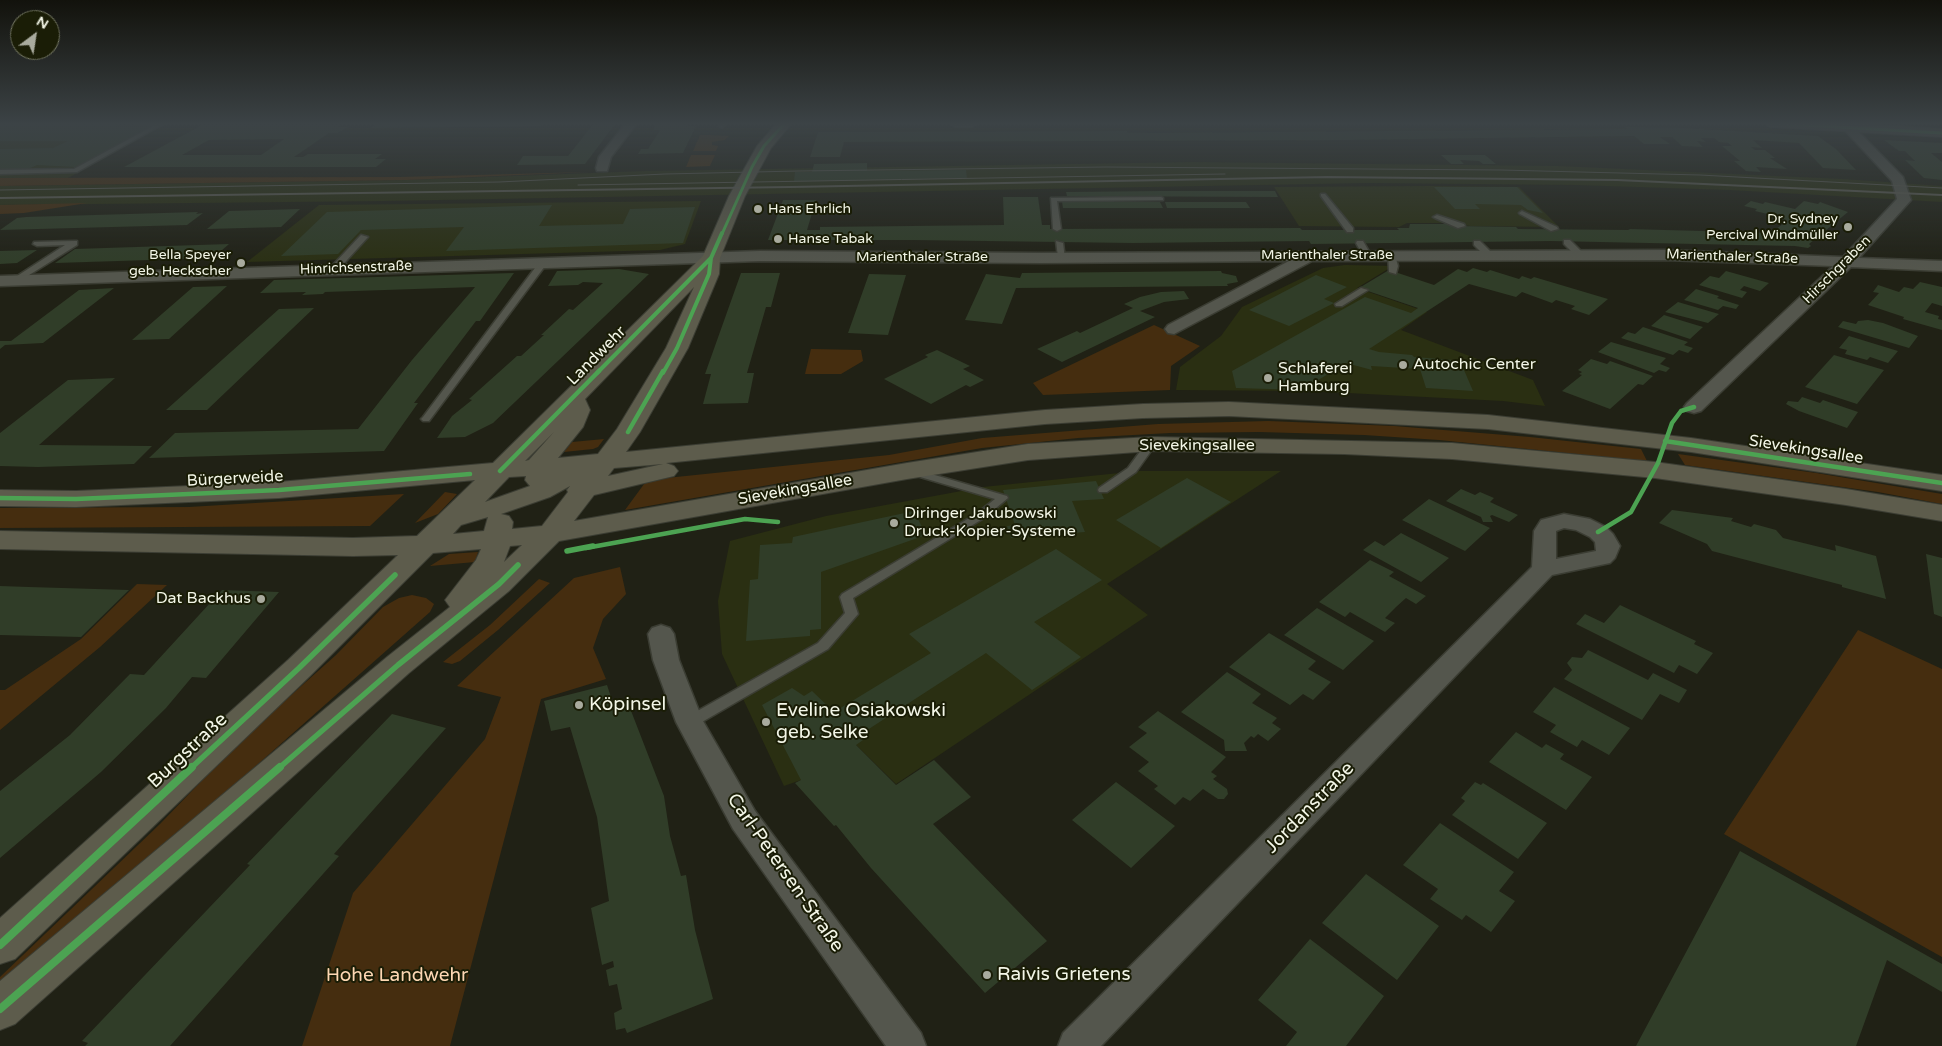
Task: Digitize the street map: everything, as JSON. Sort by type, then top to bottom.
[{"type":"main road","name":"Landwehr","points":[[628,432],[677,348],[709,274],[711,258],[750,172]]},
{"type":"main road","name":"Landwehr","points":[[486,476],[573,398],[711,258]]},
{"type":"main road","name":"Landwehr","points":[[554,506],[545,456],[571,427],[578,410],[573,398]]},
{"type":"main road","name":"Sievekingsallee","points":[[598,462],[1045,417],[1143,411],[1229,409],[1488,422],[1666,441],[1942,483]]},
{"type":"main road","name":"Bürgerweide","points":[[499,522],[554,506],[573,474],[598,462],[628,432]]},
{"type":"main road","name":"Sievekingsallee","points":[[425,545],[453,531],[499,522],[554,506],[907,470],[1028,452],[1151,444],[1354,447],[1452,451],[1655,470],[1846,497],[1942,513]]},
{"type":"main road","name":"Sievekingsallee","points":[[586,489],[657,473],[738,449]]},
{"type":"main road","points":[[0,1009],[398,664],[499,584],[554,506],[586,489],[598,462]]},
{"type":"main road","name":"Bürgerweide","points":[[0,498],[76,498],[269,491],[486,476],[554,506]]},
{"type":"main road","points":[[177,544],[408,528],[453,531],[486,476],[500,491],[499,522],[490,562],[473,586],[398,664]]},
{"type":"main road","name":"Sievekingsallee","points":[[395,575],[453,531]]},
{"type":"main road","points":[[0,540],[353,547],[425,545]]},
{"type":"main road","name":"Burgstraße","points":[[0,946],[299,668],[425,545]]},
{"type":"street","name":"Hirschgraben","points":[[1694,407],[1848,261],[1904,200],[1898,180],[1890,172]]},
{"type":"street","name":"Marienthaler Straße","points":[[711,258],[1060,250],[1312,255],[1363,249],[1391,254],[1666,255],[1942,266]]},
{"type":"street","points":[[1174,329],[1312,255]]},
{"type":"street","name":"Hinrichsenstraße","points":[[8,280],[711,258]]},
{"type":"street","name":"Jordanstraße","points":[[1076,1046],[1544,569]]},
{"type":"street","name":"Carl-Petersen-Straße","points":[[661,634],[666,660],[690,722],[744,820],[908,1046]]},
{"type":"lane","points":[[0,173],[28,172]]},
{"type":"lane","points":[[1323,194],[1350,230]]},
{"type":"lane","points":[[1057,228],[1053,199],[1161,199]]},
{"type":"lane","points":[[1522,213],[1554,229]]},
{"type":"lane","points":[[1437,217],[1460,226]]},
{"type":"lane","points":[[334,269],[364,237]]},
{"type":"lane","points":[[1567,242],[1579,254]]},
{"type":"lane","points":[[8,280],[74,243],[38,244]]},
{"type":"lane","points":[[1477,243],[1488,254]]},
{"type":"lane","points":[[1391,254],[1394,272]]},
{"type":"lane","points":[[426,419],[544,262]]},
{"type":"lane","points":[[1339,304],[1364,290]]},
{"type":"lane","points":[[1103,490],[1132,470],[1151,444]]},
{"type":"lane","points":[[690,722],[822,646],[852,614],[846,596],[980,516],[1003,498],[907,470]]},
{"type":"shaded area","points":[[0,172],[79,172],[68,178],[0,178]]},
{"type":"shaded area","points":[[623,172],[1685,172],[1843,179],[1942,186],[1942,202],[1730,190],[1575,185],[1368,183],[384,201],[0,205],[0,186],[407,180]]},
{"type":"shaded area","points":[[1274,187],[1519,187],[1559,227],[1470,226],[1448,223],[1407,223],[1399,227],[1299,226]]},
{"type":"shaded area","points":[[701,201],[685,244],[660,250],[247,262],[319,205]]},
{"type":"shaded area","points":[[1345,265],[1393,266],[1357,288],[1427,312],[1401,330],[1533,380],[1545,406],[1503,401],[1309,391],[1176,390],[1180,367],[1221,336],[1242,307],[1323,268]]},
{"type":"shaded area","points":[[1139,471],[1281,471],[1107,584],[1148,615],[896,784],[856,745],[801,780],[784,786],[722,654],[718,601],[730,541],[826,516],[983,487]]},
{"type":"green space","points":[[589,172],[407,180],[0,186],[0,178],[400,177]]},
{"type":"green space","points":[[87,203],[24,213],[0,214],[0,205]]},
{"type":"green space","points":[[1154,325],[1200,346],[1171,366],[1170,390],[1043,395],[1033,383]]},
{"type":"green space","points":[[811,349],[861,350],[863,361],[841,374],[805,374]]},
{"type":"green space","points":[[1268,421],[1394,426],[1530,437],[1641,449],[1647,461],[1439,440],[1364,435],[1259,432],[1170,433],[1078,438],[982,448],[625,510],[647,480],[889,455],[982,438],[1158,424]]},
{"type":"green space","points":[[604,439],[598,447],[593,449],[564,452],[572,442]]},
{"type":"green space","points":[[1678,454],[1816,473],[1942,494],[1942,504],[1878,492],[1685,465]]},
{"type":"green space","points":[[445,492],[457,494],[438,514],[415,523]]},
{"type":"green space","points":[[404,494],[370,526],[0,528],[0,508],[189,507]]},
{"type":"green space","points":[[478,552],[475,562],[430,566],[449,554]]},
{"type":"green space","name":"Hohe Landwehr","points":[[620,567],[626,594],[603,619],[593,648],[606,679],[541,699],[450,1046],[302,1046],[353,893],[485,739],[501,697],[457,686],[574,578]]},
{"type":"green space","points":[[539,579],[550,583],[498,630],[460,661],[452,664],[443,662],[490,625]]},
{"type":"green space","points":[[137,584],[167,585],[100,647],[0,730],[0,690],[5,690],[81,639]]},
{"type":"green space","points":[[412,595],[426,598],[434,604],[430,612],[0,992],[0,977],[160,824],[241,740],[336,655],[383,607],[399,598]]},
{"type":"green space","points":[[1858,630],[1942,669],[1942,957],[1724,834]]},
{"type":"building","points":[[795,172],[966,172],[967,178],[794,181]]},
{"type":"building","points":[[1917,172],[1942,172],[1942,180],[1924,178]]},
{"type":"building","points":[[1434,187],[1517,187],[1543,213],[1528,210],[1521,205],[1475,204],[1480,209],[1455,209]]},
{"type":"building","points":[[1275,191],[1278,197],[1067,196],[1066,192]]},
{"type":"building","points":[[1003,197],[1038,197],[1042,225],[1050,225],[1050,229],[1300,228],[1302,230],[1399,230],[1397,228],[1409,228],[1410,224],[1449,224],[1456,226],[1516,227],[1518,229],[1630,230],[1628,229],[1776,233],[1778,230],[1776,229],[1787,221],[1783,220],[1784,218],[1755,211],[1757,209],[1744,206],[1751,201],[1763,204],[1765,202],[1795,209],[1804,201],[1818,204],[1820,202],[1848,212],[1809,244],[1811,246],[1808,248],[1795,246],[1551,241],[1311,244],[1309,241],[1133,243],[768,240],[783,200],[816,200],[807,230],[820,230],[820,227],[1004,225]]},
{"type":"building","points":[[1062,202],[1160,202],[1163,208],[1063,208]]},
{"type":"building","points":[[1165,202],[1246,202],[1250,208],[1167,208]]},
{"type":"building","points":[[552,205],[539,226],[623,224],[630,209],[695,207],[683,243],[446,251],[464,227],[361,230],[338,254],[281,256],[327,212]]},
{"type":"building","points":[[300,209],[281,227],[207,229],[229,211]]},
{"type":"building","points":[[198,212],[196,214],[203,213],[187,225],[0,230],[17,218],[26,217]]},
{"type":"building","points":[[229,244],[213,258],[55,263],[75,249]]},
{"type":"building","points":[[37,250],[17,263],[0,264],[0,251]]},
{"type":"building","points":[[1473,268],[1487,272],[1490,270],[1519,279],[1522,276],[1531,279],[1534,277],[1608,299],[1589,315],[1571,309],[1575,306],[1556,300],[1552,303],[1522,292],[1516,297],[1469,284],[1369,349],[1379,352],[1412,355],[1414,357],[1454,360],[1459,370],[1464,370],[1473,391],[1426,388],[1420,369],[1371,366],[1372,370],[1346,363],[1302,390],[1236,388],[1232,371],[1365,297],[1411,313],[1418,308],[1359,288],[1389,270],[1434,285],[1458,269],[1467,272]]},
{"type":"building","points":[[619,269],[649,274],[493,423],[465,437],[437,438],[452,416],[472,400],[469,399],[517,356],[521,356],[569,309],[573,310],[603,283],[583,282],[578,285],[548,286],[557,271]]},
{"type":"building","points":[[1221,271],[1222,273],[1236,276],[1238,282],[1227,284],[1228,286],[1016,288],[1002,324],[965,320],[986,274],[1020,278],[1022,273]]},
{"type":"building","points":[[1726,271],[1769,283],[1760,291],[1744,286],[1740,290],[1747,292],[1742,298],[1699,285],[1710,276],[1719,278]]},
{"type":"building","points":[[514,273],[480,321],[476,321],[414,403],[418,403],[384,451],[149,458],[175,433],[358,429],[412,360],[475,287],[325,292],[323,294],[302,295],[306,292],[260,293],[274,280]]},
{"type":"building","points":[[741,273],[780,273],[771,307],[766,307],[747,373],[754,373],[748,403],[703,404],[711,374],[705,374]]},
{"type":"building","points":[[869,274],[906,275],[888,335],[848,333]]},
{"type":"building","points":[[1316,275],[1347,287],[1324,299],[1334,303],[1289,326],[1249,310]]},
{"type":"building","points":[[1920,282],[1942,287],[1942,306],[1932,303],[1925,312],[1939,316],[1938,319],[1942,320],[1942,330],[1903,319],[1904,317],[1868,305],[1879,293],[1873,292],[1878,285],[1899,292],[1904,287],[1913,289]]},
{"type":"building","points":[[227,286],[169,339],[132,340],[193,287]]},
{"type":"building","points":[[114,288],[43,343],[5,345],[0,349],[0,341],[11,341],[79,290]]},
{"type":"building","points":[[1696,289],[1739,305],[1736,309],[1723,306],[1718,310],[1684,300]]},
{"type":"building","points":[[1184,291],[1189,299],[1164,302],[1140,311],[1155,317],[1062,362],[1037,349],[1077,331],[1080,333],[1133,308],[1124,304],[1140,297],[1161,292]]},
{"type":"building","points":[[1678,302],[1719,314],[1708,323],[1665,312]]},
{"type":"building","points":[[314,308],[207,410],[166,410],[279,309]]},
{"type":"building","points":[[1664,315],[1703,327],[1690,339],[1651,326]]},
{"type":"building","points":[[1868,320],[1883,323],[1918,336],[1909,348],[1838,327],[1843,321],[1856,324],[1858,321]]},
{"type":"building","points":[[1643,327],[1688,342],[1684,345],[1693,348],[1688,353],[1679,350],[1673,355],[1621,338],[1628,332],[1635,334]]},
{"type":"building","points":[[1849,336],[1898,351],[1888,363],[1870,357],[1867,360],[1845,354],[1847,350],[1839,348]]},
{"type":"building","points":[[1611,342],[1666,358],[1660,364],[1670,368],[1666,372],[1659,370],[1654,373],[1598,352]]},
{"type":"building","points":[[937,350],[970,366],[963,369],[984,380],[970,387],[966,385],[931,404],[884,379],[928,357],[925,355]]},
{"type":"building","points":[[1834,355],[1884,370],[1857,404],[1805,387]]},
{"type":"building","points":[[1591,359],[1607,364],[1610,361],[1653,376],[1643,385],[1638,384],[1610,409],[1562,391],[1582,375],[1579,374],[1582,372],[1578,370]]},
{"type":"building","points":[[115,378],[39,445],[152,446],[134,464],[38,467],[0,466],[0,433],[68,380]]},
{"type":"building","points":[[1802,397],[1820,403],[1823,400],[1858,412],[1847,428],[1799,411],[1786,404],[1788,401],[1798,402]]},
{"type":"building","points":[[1187,478],[1231,502],[1161,548],[1116,520]]},
{"type":"building","points":[[1096,481],[1104,499],[1072,501],[1085,532],[1011,538],[1007,526],[1015,525],[1003,490]]},
{"type":"building","points":[[1461,489],[1475,495],[1480,492],[1494,498],[1490,502],[1518,515],[1509,522],[1492,515],[1490,516],[1493,522],[1483,522],[1481,517],[1446,501]]},
{"type":"building","points":[[1429,499],[1490,528],[1465,551],[1402,520]]},
{"type":"building","points":[[1672,510],[1733,518],[1731,521],[1751,527],[1754,524],[1776,530],[1783,538],[1836,551],[1835,545],[1876,556],[1886,599],[1842,587],[1842,585],[1712,551],[1707,544],[1659,523]]},
{"type":"building","points":[[914,511],[926,535],[821,572],[821,629],[810,630],[810,636],[746,641],[750,580],[758,579],[760,545],[792,543],[793,537]]},
{"type":"building","points":[[1401,533],[1449,558],[1421,582],[1363,550],[1375,541],[1384,546]]},
{"type":"building","points":[[1056,549],[1102,580],[1034,622],[1081,657],[1032,690],[986,653],[858,736],[863,740],[856,745],[896,785],[934,760],[971,797],[933,824],[1047,941],[985,993],[871,868],[836,825],[834,826],[795,783],[801,780],[762,705],[792,688],[804,696],[812,691],[834,712],[931,653],[909,634]]},
{"type":"building","points":[[1926,554],[1942,558],[1942,617],[1934,614]]},
{"type":"building","points":[[1370,560],[1394,572],[1389,576],[1426,596],[1416,604],[1406,598],[1385,618],[1395,623],[1385,632],[1350,612],[1345,617],[1319,602]]},
{"type":"building","points":[[0,586],[129,590],[81,637],[0,635]]},
{"type":"building","points":[[222,590],[279,592],[206,678],[192,677],[166,708],[101,772],[0,858],[0,791],[70,735],[130,674],[144,675]]},
{"type":"building","points":[[1620,605],[1696,641],[1694,644],[1713,653],[1697,674],[1679,665],[1674,673],[1576,624],[1585,614],[1604,623]]},
{"type":"building","points":[[1317,608],[1374,641],[1343,670],[1284,635]]},
{"type":"building","points":[[1269,633],[1316,661],[1308,669],[1331,682],[1313,700],[1303,694],[1290,705],[1229,667]]},
{"type":"building","points":[[1588,650],[1648,680],[1653,673],[1687,690],[1679,703],[1660,694],[1642,720],[1564,679],[1572,670],[1567,663],[1572,657],[1582,658]]},
{"type":"building","points":[[1227,672],[1261,694],[1252,703],[1277,718],[1272,723],[1281,729],[1268,741],[1258,734],[1254,738],[1251,736],[1244,743],[1247,751],[1225,751],[1224,740],[1181,712]]},
{"type":"building","points":[[607,685],[615,709],[628,703],[664,796],[670,836],[681,876],[686,875],[695,930],[713,999],[627,1033],[625,1028],[616,1030],[614,1013],[622,1009],[617,984],[609,986],[606,970],[614,967],[613,961],[602,965],[591,908],[609,901],[597,817],[570,727],[551,731],[544,701]]},
{"type":"building","points":[[1554,687],[1630,728],[1609,755],[1582,740],[1577,747],[1550,732],[1556,725],[1533,712]]},
{"type":"building","points":[[1158,711],[1226,757],[1211,772],[1217,776],[1213,779],[1227,789],[1228,794],[1224,799],[1218,799],[1203,789],[1190,801],[1183,797],[1175,805],[1154,789],[1158,786],[1138,771],[1149,762],[1129,747],[1147,733],[1138,727]]},
{"type":"building","points":[[392,714],[446,728],[334,854],[339,856],[170,1046],[85,1046],[88,1043],[82,1041],[250,865],[247,864]]},
{"type":"building","points":[[1516,732],[1542,748],[1546,744],[1564,754],[1560,759],[1592,777],[1566,810],[1489,762]]},
{"type":"building","points":[[1116,782],[1175,826],[1131,868],[1072,820]]},
{"type":"building","points":[[1475,782],[1481,785],[1483,783],[1547,823],[1518,859],[1452,815],[1465,801],[1461,798]]},
{"type":"building","points":[[1440,823],[1514,872],[1499,891],[1515,901],[1491,932],[1466,915],[1462,920],[1430,899],[1438,889],[1403,865]]},
{"type":"building","points":[[1740,851],[1942,964],[1942,992],[1887,960],[1856,1046],[1636,1046]]},
{"type":"building","points":[[1366,874],[1439,926],[1397,980],[1322,923]]},
{"type":"building","points":[[1310,939],[1384,996],[1346,1046],[1286,1046],[1297,1032],[1258,1000]]},
{"type":"tram line","points":[[0,190],[499,182],[665,174],[762,172]]},
{"type":"tram line","points":[[1573,172],[1700,175],[1942,188]]},
{"type":"tram line","points":[[578,185],[1225,174]]},
{"type":"railway","points":[[0,198],[791,187],[1327,177],[1617,180],[1942,195]]},
{"type":"cycle path","points":[[628,432],[677,348],[709,274],[711,258],[750,172]]},
{"type":"cycle path","points":[[500,471],[711,258]]},
{"type":"cycle path","points":[[1598,532],[1631,512],[1658,463],[1672,423],[1681,411],[1694,407]]},
{"type":"cycle path","points":[[1665,441],[1942,483]]},
{"type":"cycle path","points":[[0,498],[76,499],[279,490],[470,474]]},
{"type":"cycle path","points":[[567,551],[745,519],[778,522]]},
{"type":"cycle path","points":[[0,1009],[398,665],[499,584],[518,565]]},
{"type":"cycle path","points":[[0,945],[299,668],[395,575]]},
{"type":"place","name":"Hans Ehrlich","points":[[758,209]]},
{"type":"place","name":"Dr. Sydney Percival Windmüller","points":[[1848,227]]},
{"type":"place","name":"Hanse Tabak","points":[[778,239]]},
{"type":"place","name":"Bella Speyer geb. Heckscher","points":[[241,263]]},
{"type":"place","name":"Autochic Center","points":[[1403,365]]},
{"type":"place","name":"Schlaferei Hamburg","points":[[1268,378]]},
{"type":"place","name":"Diringer Jakubowski Druck-Kopier-Systeme","points":[[894,523]]},
{"type":"place","name":"Dat Backhus","points":[[261,599]]},
{"type":"place","name":"Köpinsel","points":[[579,705]]},
{"type":"place","name":"Eveline Osiakowski geb. Selke","points":[[766,722]]},
{"type":"place","name":"Raivis Grietens","points":[[987,975]]}]
